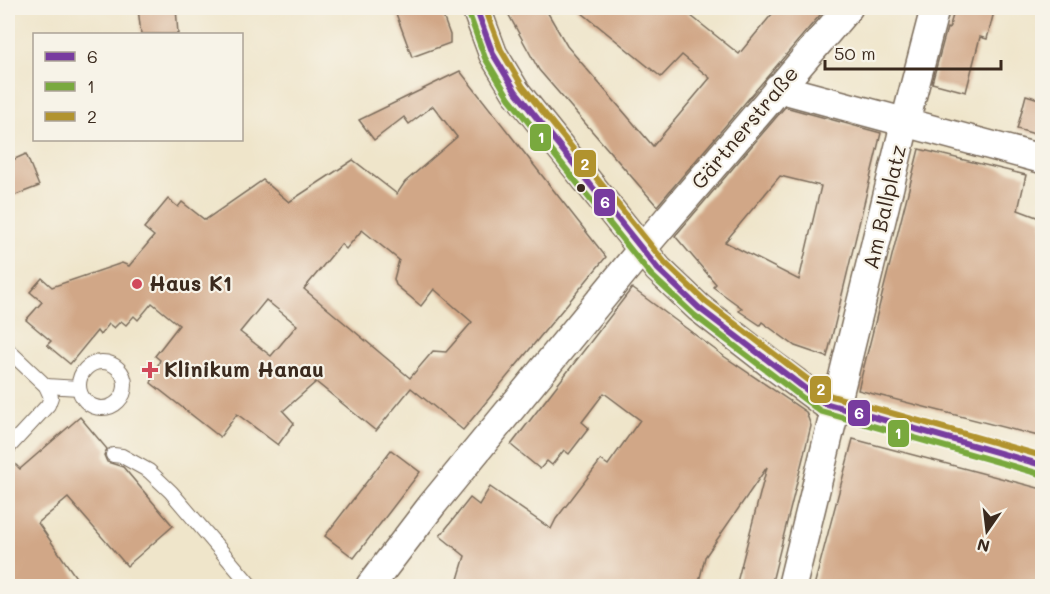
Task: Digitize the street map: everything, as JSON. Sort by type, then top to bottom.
[{"type":"street","points":[[476,8],[493,54],[516,92],[642,249],[675,286],[699,308],[824,403],[1042,465]]},
{"type":"street","name":"Gärtnerstraße","points":[[370,586],[432,505],[642,249],[848,8]]},
{"type":"street","name":"Am Ballplatz","points":[[792,586],[935,8]]},
{"type":"street","points":[[778,88],[1042,159]]},
{"type":"lane","points":[[8,350],[46,386],[51,397],[48,405],[8,448]]},
{"type":"lane","points":[[46,386],[79,388]]},
{"type":"lane","points":[[113,455],[122,456],[149,471],[171,492],[251,586]]},
{"type":"building","points":[[138,8],[176,8],[178,33],[141,33]]},
{"type":"building","points":[[394,8],[440,8],[450,35],[450,43],[412,57]]},
{"type":"building","points":[[505,8],[545,8],[567,46],[653,146],[710,78],[682,55],[661,77],[576,8],[681,8],[739,54],[777,8],[826,8],[657,206],[539,70]]},
{"type":"building","points":[[955,8],[995,8],[987,39],[980,37],[966,92],[932,83]]},
{"type":"building","points":[[460,71],[606,257],[463,430],[411,388],[376,431],[316,382],[283,411],[294,423],[278,445],[237,414],[220,437],[151,383],[160,360],[155,356],[179,325],[152,303],[138,320],[134,316],[126,325],[121,321],[114,328],[109,324],[100,335],[97,331],[70,364],[47,345],[51,341],[26,320],[42,302],[30,292],[42,278],[52,287],[122,263],[129,266],[154,236],[144,228],[168,199],[178,207],[182,202],[205,220],[263,180],[289,202],[353,160],[397,194],[405,182],[457,137],[433,106],[409,124],[404,117],[374,140],[359,120]],"holes":[[[362,230],[399,260],[394,279],[396,285],[421,306],[434,289],[472,322],[446,352],[433,351],[410,378],[304,289],[341,244],[346,249]],[[266,300],[297,325],[271,356],[240,332]]]},
{"type":"building","points":[[1026,95],[1042,100],[1042,136],[1017,129]]},
{"type":"building","points":[[785,107],[881,133],[827,357],[795,346],[762,322],[760,325],[739,311],[742,308],[713,287],[716,284],[675,236]],"holes":[[[780,176],[821,186],[799,280],[725,242]]]},
{"type":"building","points":[[919,149],[1026,175],[1018,210],[1042,219],[1042,437],[858,390]]},
{"type":"building","points":[[26,154],[39,186],[8,198],[8,162]]},
{"type":"building","points":[[632,288],[725,357],[806,412],[811,426],[771,586],[736,586],[767,467],[705,557],[698,586],[456,586],[465,556],[440,536],[470,498],[479,505],[490,487],[551,529],[556,519],[601,460],[608,465],[640,420],[604,393],[582,422],[589,428],[569,454],[564,450],[552,465],[547,461],[540,469],[511,445]]},
{"type":"building","points":[[80,417],[107,449],[104,455],[107,462],[123,467],[173,526],[127,566],[68,498],[38,523],[82,586],[8,586],[8,457],[20,469]]},
{"type":"building","points":[[853,439],[1042,489],[1042,586],[814,586]]},
{"type":"building","points":[[391,450],[420,472],[354,558],[325,536]]},
{"type":"transit line","name":"6","points":[[476,8],[493,54],[516,92],[658,269],[699,308],[824,403],[1042,465]]},
{"type":"transit line","name":"2","points":[[485,8],[501,50],[523,87],[665,263],[705,301],[828,395],[1042,456]]},
{"type":"transit line","name":"1","points":[[468,11],[485,58],[509,98],[651,275],[694,315],[820,411],[1040,474]]},
{"type":"place","name":"Haus K1","points":[[137,284]]},
{"type":"place","name":"Klinikum Hanau","points":[[150,370]]}]
